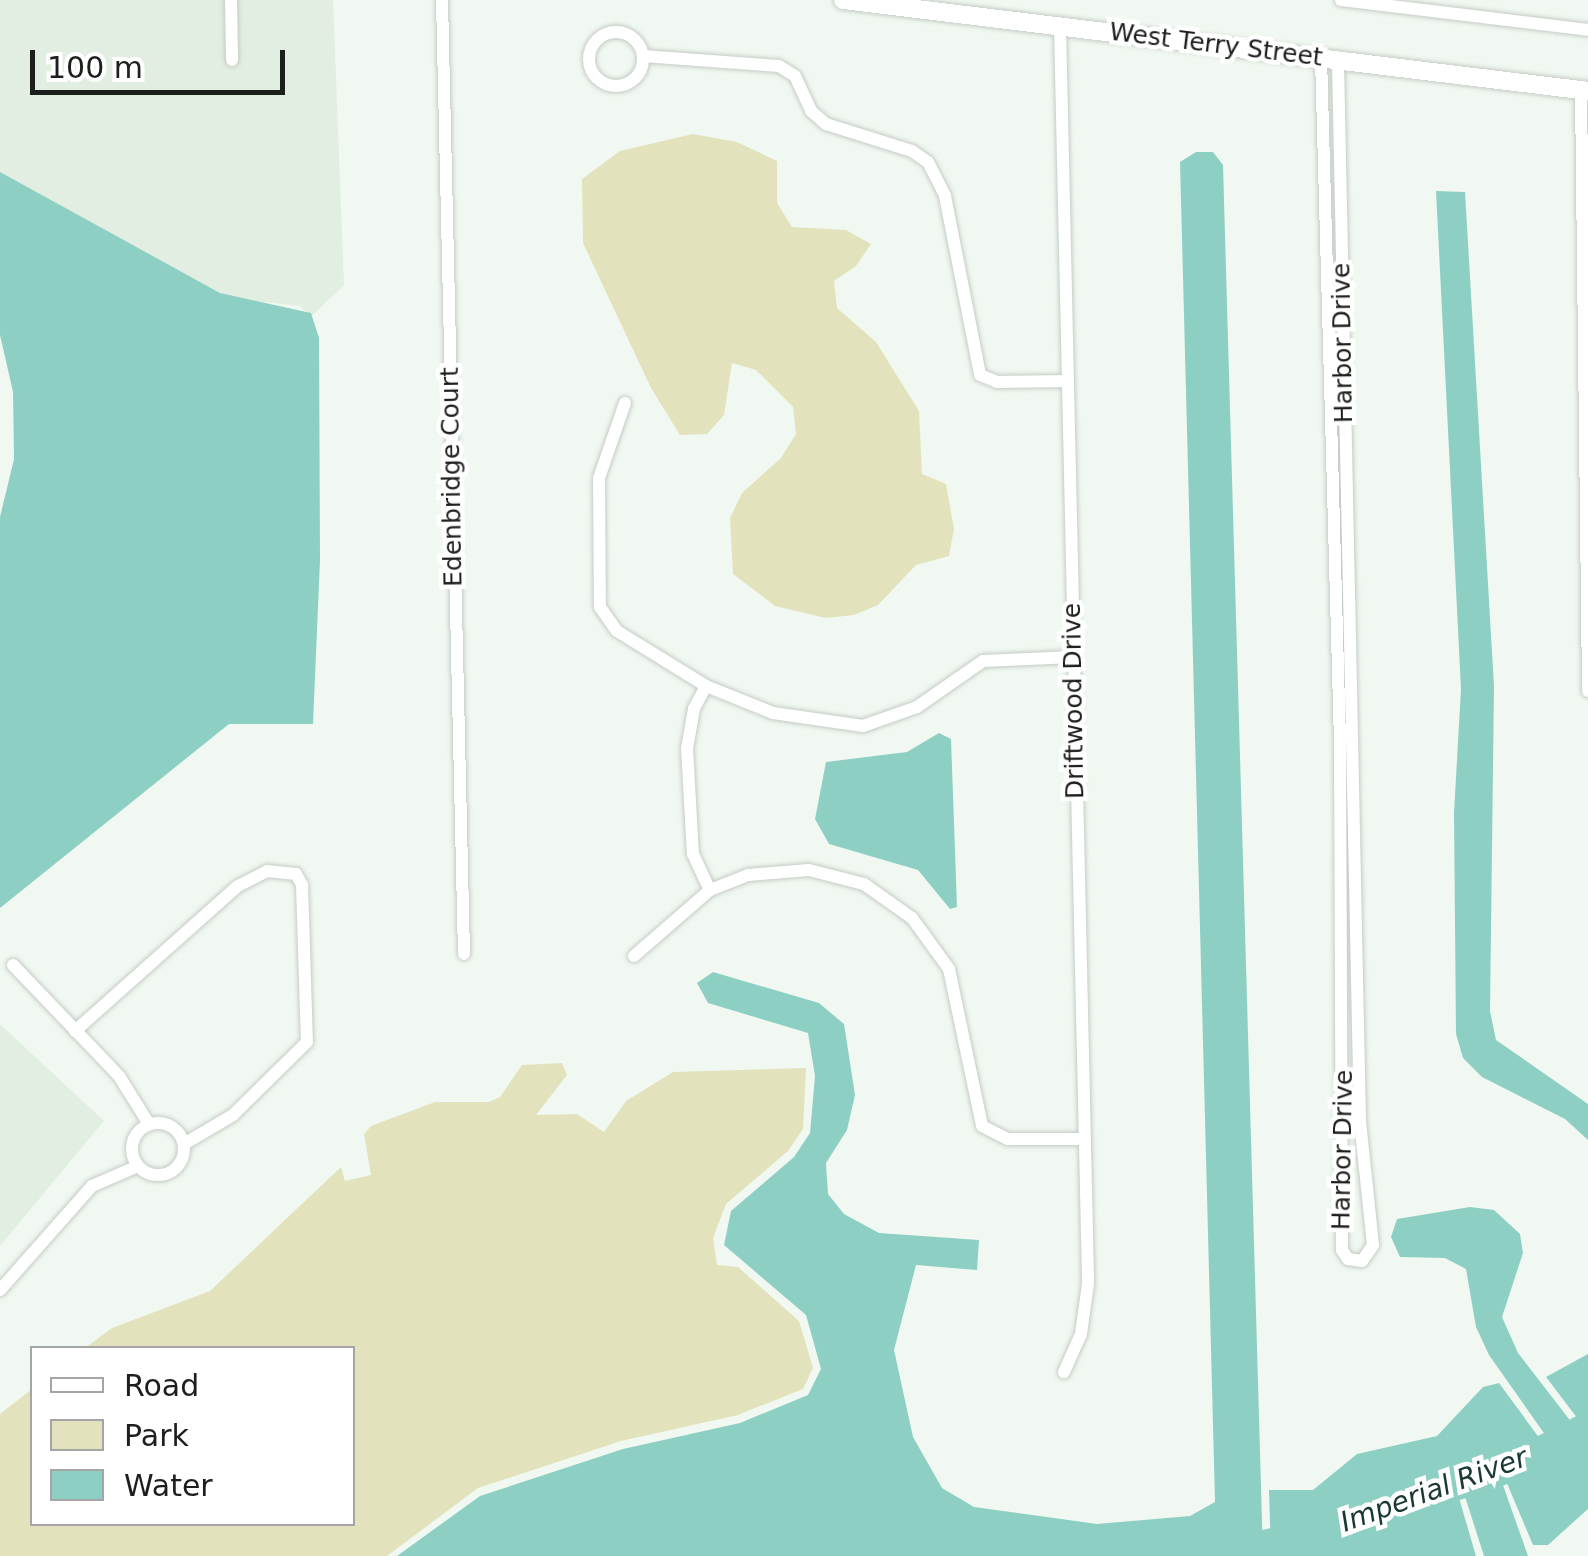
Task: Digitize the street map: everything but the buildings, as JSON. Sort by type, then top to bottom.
[{"type":"street","points":[[231,0],[232,60]]},
{"type":"street","name":"Edenbridge Court","points":[[442,0],[464,954]]},
{"type":"street","name":"West Terry Street","points":[[843,0],[1584,91]]},
{"type":"street","points":[[1341,0],[1588,30]]},
{"type":"street","name":"Driftwood Drive","points":[[1060,26],[1086,1314],[1064,1372]]},
{"type":"street","points":[[609,32],[628,34],[643,56],[633,80],[612,86],[595,76],[588,59],[594,43],[609,32]]},
{"type":"street","points":[[643,56],[779,66],[796,76],[811,111],[826,124],[912,151],[928,162],[945,196],[980,375],[996,382],[1066,381]]},
{"type":"street","name":"Harbor Drive","points":[[1330,58],[1360,1122],[1373,1245],[1362,1261],[1348,1259],[1342,1250],[1340,740],[1330,58]]},
{"type":"street","points":[[1584,91],[1588,690]]},
{"type":"street","points":[[625,403],[599,478],[600,607],[617,631],[706,686],[773,713],[864,726],[917,707],[983,661],[1072,656]]},
{"type":"street","points":[[706,686],[694,709],[688,748],[693,854],[710,890]]},
{"type":"street","points":[[634,956],[710,890],[788,869],[828,872],[881,893],[926,933],[948,969],[982,1126],[1008,1139],[1085,1139]]},
{"type":"street","points":[[75,1031],[238,886],[267,871],[296,874],[302,885],[306,1042],[234,1114],[184,1144]]},
{"type":"street","points":[[13,965],[119,1076],[148,1124]]},
{"type":"street","points":[[148,1124],[172,1126],[184,1144],[182,1159],[170,1172],[154,1175],[138,1166],[132,1142],[148,1124]]},
{"type":"street","points":[[0,1290],[92,1186],[138,1166]]},
{"type":"shaded area","points":[[0,0],[333,0],[344,285],[312,316],[299,306],[231,298],[78,220],[0,172]]},
{"type":"shaded area","points":[[0,1024],[104,1121],[0,1246]]},
{"type":"green space","points":[[693,134],[737,142],[777,161],[777,203],[792,227],[846,230],[871,244],[856,266],[834,281],[837,308],[876,342],[919,411],[922,474],[946,484],[954,529],[949,556],[916,565],[878,605],[854,615],[826,618],[775,606],[733,574],[730,518],[742,493],[781,458],[796,434],[793,407],[756,370],[732,363],[724,415],[707,434],[680,435],[651,388],[583,243],[582,179],[620,151]]},
{"type":"green space","points":[[562,1063],[567,1075],[536,1115],[577,1114],[604,1132],[626,1101],[673,1072],[806,1068],[803,1129],[788,1151],[726,1204],[713,1238],[717,1265],[738,1267],[799,1321],[813,1368],[803,1389],[738,1415],[621,1441],[478,1488],[387,1556],[0,1556],[0,1414],[30,1391],[30,1526],[355,1526],[355,1346],[88,1346],[112,1328],[210,1291],[341,1167],[345,1181],[371,1175],[364,1134],[371,1126],[435,1102],[489,1102],[500,1097],[522,1065]]},
{"type":"water","points":[[1196,152],[1213,152],[1223,165],[1263,1556],[397,1556],[480,1496],[623,1449],[740,1423],[808,1395],[821,1369],[806,1315],[724,1245],[731,1211],[794,1157],[810,1133],[815,1076],[808,1033],[708,1003],[697,983],[713,972],[819,1003],[844,1024],[855,1095],[847,1130],[826,1163],[828,1194],[844,1214],[879,1233],[979,1240],[977,1270],[916,1265],[894,1350],[913,1437],[942,1488],[974,1507],[1097,1524],[1190,1516],[1215,1502],[1180,162]]},
{"type":"water","points":[[0,172],[220,293],[311,313],[319,338],[320,560],[313,724],[229,724],[0,908],[0,517],[14,459],[13,392],[0,335]]},
{"type":"water","points":[[1436,191],[1465,192],[1494,686],[1490,1011],[1496,1040],[1588,1104],[1588,1140],[1565,1119],[1482,1077],[1463,1058],[1456,1034],[1454,813],[1461,689]]},
{"type":"water","points":[[939,733],[951,739],[957,907],[950,909],[918,870],[829,844],[815,819],[826,762],[907,752]]},
{"type":"water","points":[[1470,1207],[1494,1210],[1520,1234],[1523,1253],[1502,1317],[1518,1353],[1579,1432],[1553,1446],[1489,1355],[1476,1327],[1466,1269],[1445,1258],[1400,1257],[1391,1237],[1397,1219]]},
{"type":"water","points":[[1588,1354],[1588,1509],[1548,1545],[1533,1545],[1498,1462],[1454,1481],[1476,1556],[1271,1556],[1269,1490],[1313,1490],[1357,1454],[1437,1436],[1483,1387],[1499,1383],[1551,1454],[1582,1440],[1584,1427],[1546,1377]]},
{"type":"water","points":[[1498,1471],[1528,1556],[1484,1556],[1461,1484]]},
{"type":"waterway","name":"Imperial River","points":[[1416,1499],[1511,1467],[1588,1427]]},
{"type":"waterway","name":"Imperial River","points":[[1217,1556],[1311,1534]]}]
